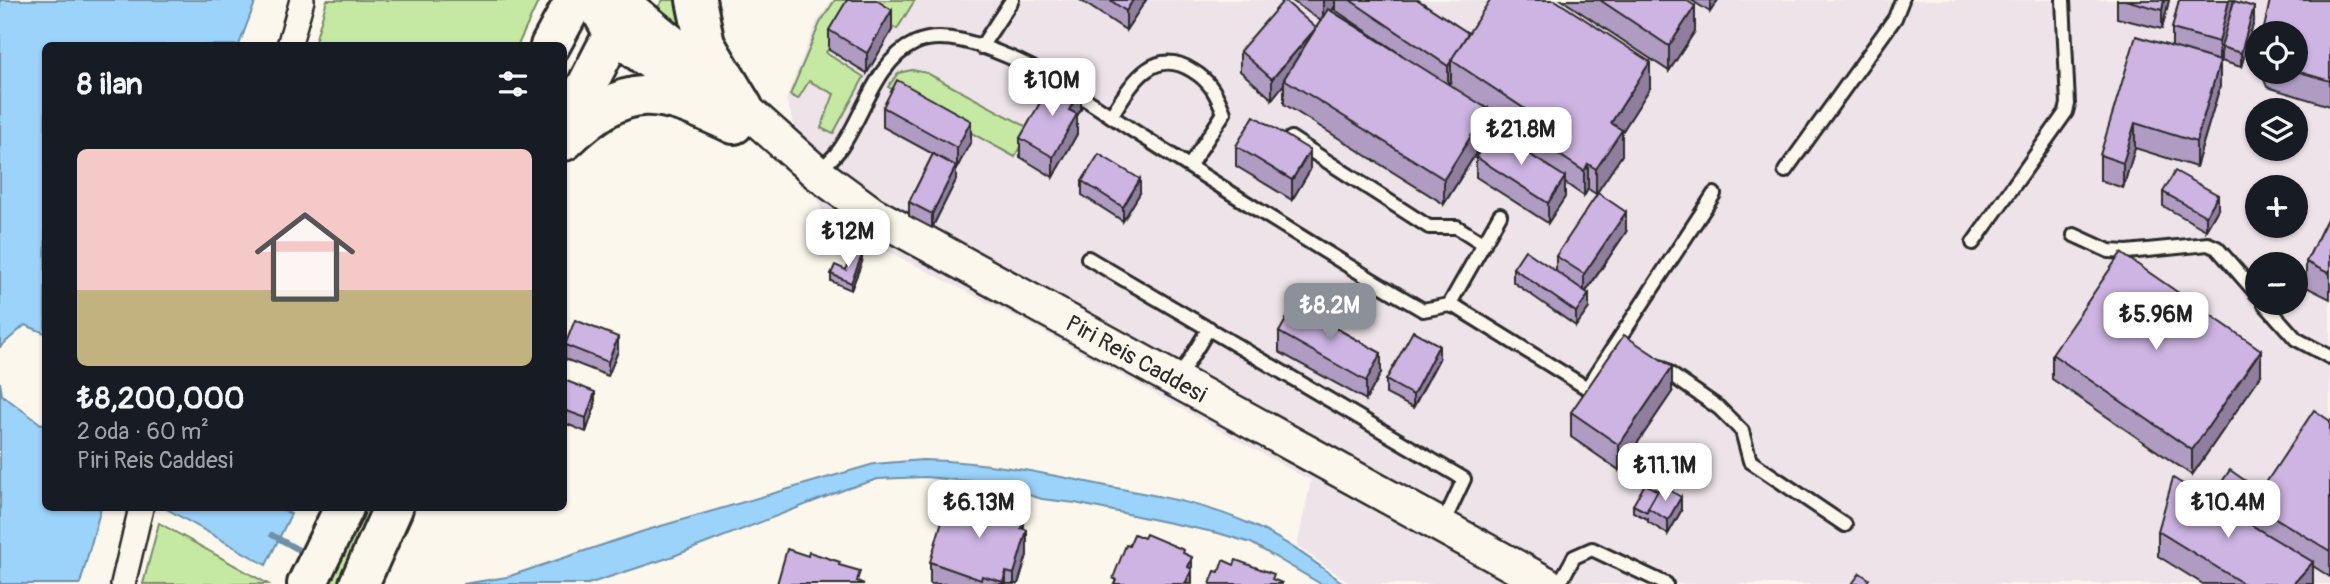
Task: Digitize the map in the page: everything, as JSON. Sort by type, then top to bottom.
[{"type":"highway","points":[[552,42],[575,0]]},
{"type":"highway","points":[[696,0],[705,44],[738,115]]},
{"type":"highway","points":[[567,123],[617,8],[738,115]]},
{"type":"highway","points":[[567,138],[603,108],[625,98],[640,95],[680,100],[738,115]]},
{"type":"highway","points":[[365,570],[392,511]]},
{"type":"highway","points":[[307,584],[337,521]]},
{"type":"main road","name":"Piri Reis Caddesi","points":[[738,115],[873,214],[1547,584]]},
{"type":"main road","name":"Piri Reis Caddesi","points":[[738,115],[866,231],[1360,494],[1521,584]]},
{"type":"street","points":[[290,42],[302,0]]},
{"type":"street","points":[[123,584],[140,511]]},
{"type":"lane","points":[[981,47],[1012,0]]},
{"type":"lane","points":[[1786,171],[1895,18],[1902,0]]},
{"type":"lane","points":[[1973,243],[2066,112],[2068,104],[2063,0]]},
{"type":"lane","points":[[817,173],[840,149],[879,80],[907,47],[929,38],[981,47],[1044,73],[1423,310],[1449,305],[1458,308],[1587,388],[1624,343],[1714,194]]},
{"type":"lane","points":[[1111,116],[1140,76],[1153,65],[1166,60],[1183,65],[1204,78],[1217,96],[1224,113],[1190,165]]},
{"type":"lane","points":[[1291,138],[1429,227],[1457,227],[1484,244]]},
{"type":"lane","points":[[1449,305],[1500,215]]},
{"type":"lane","points":[[2074,235],[2109,251],[2127,252],[2208,244],[2217,248],[2245,280]]},
{"type":"lane","points":[[1088,258],[1464,479],[1442,526]]},
{"type":"lane","points":[[2275,315],[2296,339],[2330,357]]},
{"type":"lane","points":[[1176,382],[1209,328]]},
{"type":"lane","points":[[1652,362],[1719,408],[1742,432],[1750,461],[1845,525]]},
{"type":"lane","points":[[1559,584],[1574,557],[1592,549],[1665,584]]},
{"type":"shaded area","points":[[832,0],[2330,0],[2330,584],[1351,584],[1297,546],[1311,481],[1037,328],[872,243],[822,212],[786,99],[817,21]]},
{"type":"green space","points":[[327,0],[539,0],[519,42],[315,42]]},
{"type":"green space","points":[[663,0],[682,0],[689,33],[658,7]]},
{"type":"green space","points":[[835,0],[915,0],[897,29],[855,3],[826,53],[864,77],[833,134],[821,128],[834,94],[809,81],[798,99],[790,95],[820,23]]},
{"type":"green space","points":[[912,70],[927,73],[1029,128],[1015,157],[888,87],[898,73]]},
{"type":"green space","points":[[357,511],[373,511],[341,584],[324,584]]},
{"type":"green space","points":[[159,523],[268,584],[143,584]]},
{"type":"water","points":[[0,0],[256,0],[240,42],[42,42],[42,332],[25,325],[0,347]]},
{"type":"water","points":[[0,382],[2,395],[42,424],[42,511],[100,511],[80,584],[0,584]]},
{"type":"water","points":[[922,460],[1017,469],[1199,506],[1233,517],[1275,537],[1344,584],[1321,584],[1251,543],[1218,533],[1075,503],[1042,499],[990,483],[925,477],[878,479],[846,489],[671,557],[588,584],[463,584],[507,577],[644,531],[874,464]]},
{"type":"water","points":[[170,511],[285,511],[291,514],[266,565]]},
{"type":"building","points":[[847,0],[876,0],[892,10],[867,53],[829,30]]},
{"type":"building","points":[[1110,0],[1133,0],[1126,11]]},
{"type":"building","points":[[1284,0],[1316,28],[1272,79],[1240,51]]},
{"type":"building","points":[[1350,0],[1418,0],[1468,33],[1448,66]]},
{"type":"building","points":[[1490,0],[1555,0],[1650,62],[1611,123],[1622,130],[1596,169],[1588,164],[1584,171],[1532,137],[1543,121],[1451,60]]},
{"type":"building","points":[[1600,0],[1686,0],[1695,6],[1669,46]]},
{"type":"building","points":[[2125,0],[2164,0],[2162,10]]},
{"type":"building","points":[[2179,0],[2229,0],[2219,42],[2172,29]]},
{"type":"building","points":[[2270,0],[2330,0],[2330,81],[2308,75],[2308,21],[2266,21]]},
{"type":"building","points":[[2234,1],[2254,7],[2250,21],[2245,21],[2245,39],[2241,53],[2221,47]]},
{"type":"building","points":[[1328,9],[1488,109],[1444,179],[1284,79]]},
{"type":"building","points":[[2136,36],[2220,61],[2196,142],[2135,123],[2123,163],[2100,155]]},
{"type":"building","points":[[1060,77],[1081,89],[1069,110],[1077,114],[1053,157],[1020,138],[1045,94],[1048,96]]},
{"type":"building","points":[[897,80],[971,121],[957,148],[883,107]]},
{"type":"building","points":[[1254,116],[1310,150],[1292,180],[1236,146]]},
{"type":"building","points":[[1493,131],[1565,177],[1548,203],[1476,157]]},
{"type":"building","points":[[933,154],[956,166],[932,214],[909,202]]},
{"type":"building","points":[[1099,154],[1140,179],[1123,207],[1082,181]]},
{"type":"building","points":[[2175,171],[2218,195],[2206,216],[2163,192]]},
{"type":"building","points":[[1598,193],[1626,212],[1584,274],[1556,256]]},
{"type":"building","points":[[2330,213],[2330,274],[2308,263]]},
{"type":"building","points":[[1525,250],[1589,294],[1576,312],[1513,268]]},
{"type":"building","points":[[854,251],[862,255],[851,283],[831,274],[835,265],[846,270]]},
{"type":"building","points":[[2121,253],[2261,350],[2192,450],[2052,354]]},
{"type":"building","points":[[1294,305],[1381,353],[1366,381],[1279,332]]},
{"type":"building","points":[[575,320],[618,337],[608,362],[567,346]]},
{"type":"building","points":[[1413,331],[1439,345],[1413,395],[1386,380]]},
{"type":"building","points":[[1624,335],[1672,367],[1619,445],[1571,412]]},
{"type":"building","points":[[567,381],[595,392],[586,418],[567,411]]},
{"type":"building","points":[[2314,410],[2330,421],[2330,551],[2252,504]]},
{"type":"building","points":[[2230,470],[2260,491],[2252,504],[2251,513],[2217,489]]},
{"type":"building","points":[[2173,478],[2313,562],[2293,584],[2244,584],[2158,531]]},
{"type":"building","points":[[1645,484],[1658,491],[1647,512],[1633,505]]},
{"type":"building","points":[[1661,485],[1681,497],[1668,520],[1648,508]]},
{"type":"building","points":[[949,497],[1002,508],[1001,511],[1024,518],[1021,528],[1027,530],[1014,574],[1006,572],[1003,582],[982,576],[981,580],[930,562]]},
{"type":"building","points":[[1134,534],[1144,538],[1146,534],[1184,550],[1183,553],[1192,557],[1188,567],[1192,569],[1185,584],[1114,584],[1116,580],[1113,578],[1126,545],[1129,546]]},
{"type":"building","points":[[787,549],[808,556],[809,552],[860,571],[857,581],[864,584],[777,584]]},
{"type":"building","points":[[1223,560],[1234,565],[1236,560],[1274,574],[1272,579],[1282,584],[1210,584],[1215,571],[1219,572]]},
{"type":"building","points":[[1860,573],[1869,579],[1866,584],[1852,584]]},
{"type":"waterway","points":[[272,535],[308,555]]}]
